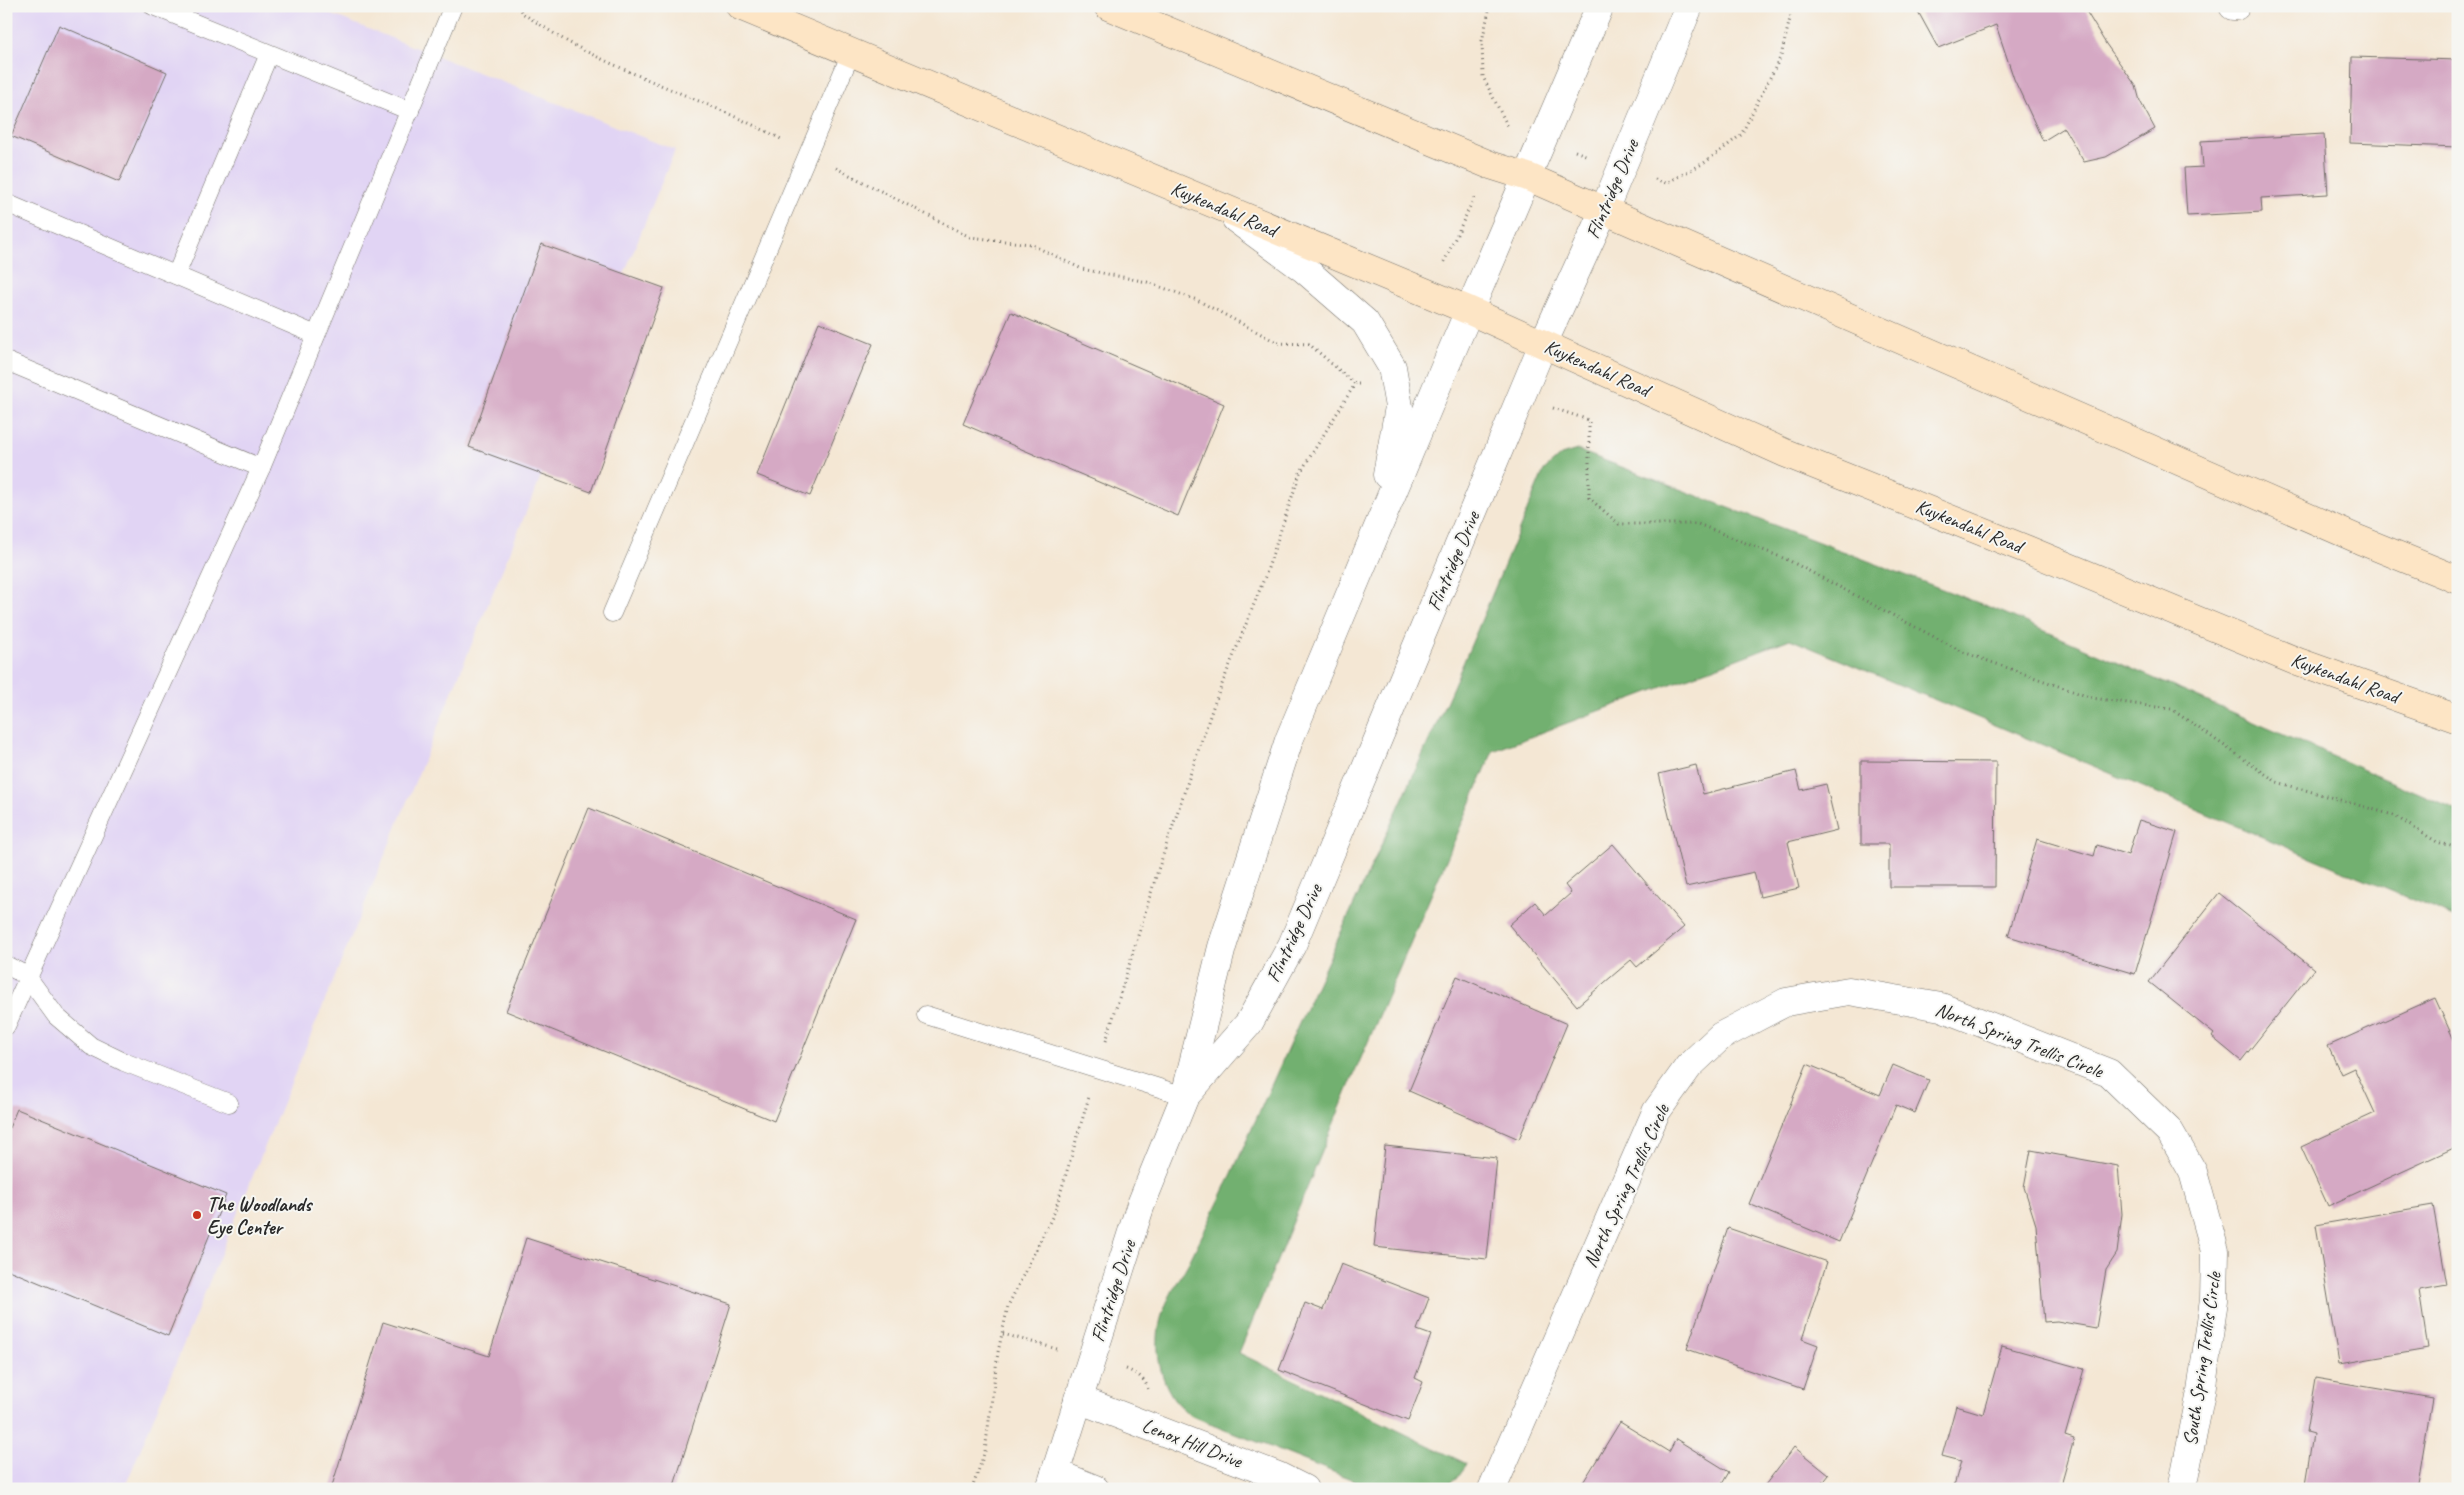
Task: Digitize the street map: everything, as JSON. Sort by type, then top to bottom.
[{"type":"main road","name":"Kuykendahl Road","points":[[740,6],[1428,295],[1468,310],[1785,453],[2028,550],[2298,662],[2458,719]]},
{"type":"main road","points":[[1108,6],[1490,165],[1528,177],[2342,532],[2458,580]]},
{"type":"street","name":"Flintridge Drive","points":[[1053,1481],[1140,1208],[1185,1096],[1222,946],[1289,740],[1468,310],[1528,177],[1600,6]]},
{"type":"street","name":"Flintridge Drive","points":[[1185,1096],[1249,1023],[1292,945],[1543,344],[1604,210],[1689,6]]},
{"type":"street","points":[[1223,209],[1304,269],[1365,322],[1392,367],[1399,406],[1380,522]]},
{"type":"street","name":"North Spring Trellis Circle","points":[[1492,1489],[1656,1112],[1689,1066],[1721,1036],[1786,1002],[1849,991],[1942,1007],[2109,1073],[2170,1132],[2193,1172]]},
{"type":"street","name":"South Spring Trellis Circle","points":[[2182,1489],[2201,1392],[2214,1300],[2216,1251],[2193,1172]]},
{"type":"street","name":"Lenox Hill Drive","points":[[1078,1399],[1278,1476],[1304,1489]]},
{"type":"street","points":[[1053,1481],[1095,1489]]},
{"type":"lane","points":[[153,6],[410,111]]},
{"type":"lane","points":[[6,1026],[27,976],[261,468],[453,6]]},
{"type":"lane","points":[[612,613],[807,152],[851,53]]},
{"type":"lane","points":[[176,275],[269,54]]},
{"type":"lane","points":[[6,203],[316,335]]},
{"type":"lane","points":[[6,361],[261,468]]},
{"type":"lane","points":[[6,965],[27,976],[56,1016],[91,1046],[124,1062],[229,1103]]},
{"type":"lane","points":[[926,1015],[1185,1096]]},
{"type":"path","points":[[518,6],[522,13],[570,43],[652,82],[749,122],[970,237],[1030,244],[1082,269],[1147,282],[1197,300],[1278,343],[1309,344],[1355,384],[1370,384],[1392,367]]},
{"type":"path","points":[[1428,295],[1509,125],[1483,77],[1482,41],[1490,6]]},
{"type":"path","points":[[972,1489],[985,1451],[998,1352],[1008,1306],[1055,1211],[1158,870],[1213,707],[1266,574],[1300,473],[1355,384]]},
{"type":"path","points":[[1521,397],[1589,420],[1588,498],[1619,524],[1698,524],[1788,560],[1963,652],[2092,698],[2171,708],[2277,782],[2393,815],[2436,842],[2458,848]]},
{"type":"shaded area","points":[[6,6],[310,6],[675,150],[124,1489],[6,1489]]},
{"type":"green space","points":[[1577,450],[1997,610],[2458,811],[2458,919],[1790,639],[1493,751],[1352,1079],[1239,1353],[1467,1464],[1456,1479],[1441,1489],[1376,1489],[1192,1416],[1174,1399],[1163,1377],[1158,1353],[1159,1328],[1167,1302],[1189,1262],[1232,1174],[1436,725],[1544,470],[1561,455]]},
{"type":"building","points":[[1915,6],[2083,6],[2106,44],[2136,86],[2140,101],[2155,129],[2106,157],[2084,162],[2064,128],[2043,141],[2014,79],[1996,25],[1938,48]]},
{"type":"building","points":[[59,25],[167,72],[119,182],[11,136]]},
{"type":"building","points":[[2352,57],[2458,60],[2458,147],[2350,143]]},
{"type":"building","points":[[2324,134],[2328,194],[2261,198],[2262,212],[2187,216],[2184,168],[2203,167],[2201,141]]},
{"type":"building","points":[[541,244],[664,288],[591,492],[469,447]]},
{"type":"building","points":[[1011,312],[1224,404],[1178,516],[963,424]]},
{"type":"building","points":[[819,322],[873,344],[810,496],[757,475]]},
{"type":"building","points":[[1861,761],[1996,762],[1995,887],[1889,887],[1889,844],[1861,844]]},
{"type":"building","points":[[1696,765],[1703,794],[1796,771],[1801,790],[1826,784],[1837,830],[1788,842],[1799,888],[1760,897],[1754,872],[1686,887],[1659,774]]},
{"type":"building","points":[[589,808],[856,919],[774,1121],[506,1011]]},
{"type":"building","points":[[2139,820],[2177,832],[2135,974],[2008,936],[2037,839],[2094,856],[2097,845],[2128,855]]},
{"type":"building","points":[[1613,844],[1684,927],[1637,967],[1631,960],[1577,1006],[1509,925],[1535,902],[1546,915],[1571,893],[1565,885]]},
{"type":"building","points":[[2219,893],[2314,969],[2241,1061],[2212,1037],[2214,1034],[2149,982]]},
{"type":"building","points":[[1457,976],[1567,1024],[1519,1139],[1409,1091]]},
{"type":"building","points":[[2435,998],[2458,1049],[2458,1146],[2328,1206],[2301,1147],[2375,1113],[2354,1068],[2341,1074],[2328,1046]]},
{"type":"building","points":[[1807,1064],[1880,1095],[1893,1065],[1929,1080],[1915,1113],[1896,1105],[1839,1242],[1749,1204]]},
{"type":"building","points":[[17,1109],[226,1195],[168,1336],[6,1269],[6,1135]]},
{"type":"building","points":[[1385,1146],[1497,1158],[1487,1259],[1374,1247]]},
{"type":"building","points":[[2031,1150],[2118,1166],[2122,1214],[2117,1253],[2106,1270],[2096,1328],[2057,1321],[2044,1322],[2036,1225],[2024,1187]]},
{"type":"building","points":[[2433,1205],[2447,1285],[2419,1290],[2428,1349],[2339,1364],[2316,1225]]},
{"type":"building","points":[[1728,1228],[1827,1262],[1802,1339],[1818,1345],[1803,1389],[1687,1349]]},
{"type":"building","points":[[526,1238],[731,1304],[673,1489],[331,1489],[383,1322],[489,1356]]},
{"type":"building","points":[[1341,1264],[1429,1298],[1417,1330],[1431,1335],[1415,1378],[1423,1382],[1408,1421],[1279,1370],[1305,1303],[1323,1310]]},
{"type":"building","points":[[2002,1346],[2084,1369],[2065,1436],[2074,1439],[2060,1489],[1953,1489],[1961,1461],[1942,1456],[1956,1406],[1983,1414]]},
{"type":"building","points":[[2315,1378],[2432,1398],[2417,1489],[2304,1489],[2313,1434],[2306,1432]]},
{"type":"building","points":[[1620,1422],[1669,1452],[1676,1439],[1729,1472],[1719,1489],[1579,1489]]},
{"type":"building","points":[[1794,1447],[1829,1475],[1818,1489],[1762,1489]]},
{"type":"place","name":"The Woodlands Eye Center","points":[[197,1215]]}]
